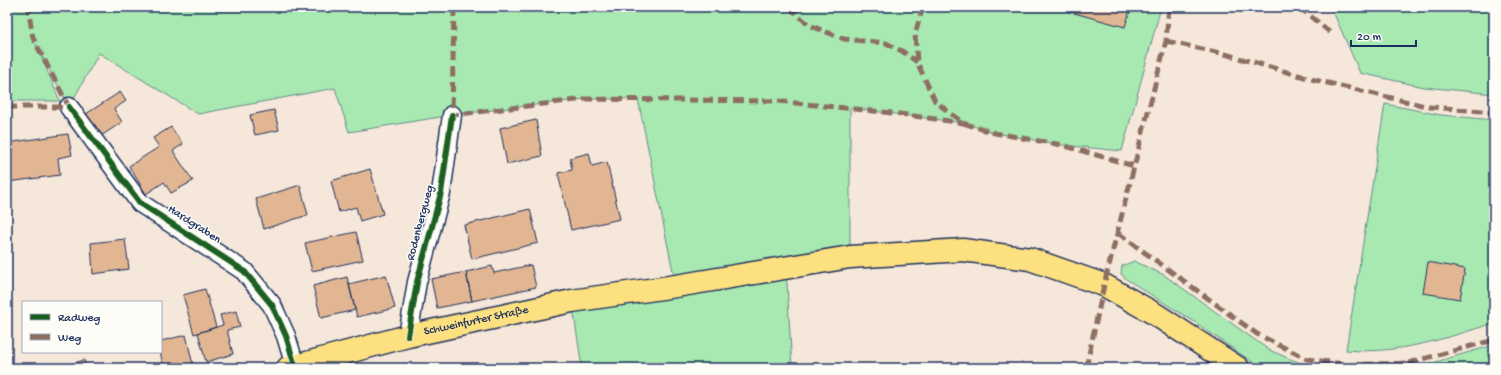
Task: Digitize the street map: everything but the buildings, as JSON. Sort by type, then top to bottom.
[{"type":"main road","name":"Schweinfurter Straße","points":[[292,367],[408,336],[572,301],[676,286],[850,257],[963,250],[1030,260],[1104,285],[1156,314],[1238,368]]},
{"type":"street","name":"Hardgraben","points":[[69,107],[140,203],[244,271],[272,305],[286,336],[292,367]]},
{"type":"street","name":"Rodenbergweg","points":[[408,336],[417,282],[441,193],[452,115]]},
{"type":"green space","points":[[7,7],[1161,7],[1122,151],[1062,145],[995,133],[963,123],[850,108],[850,257],[786,267],[792,368],[582,368],[572,301],[676,286],[638,99],[585,99],[452,115],[349,132],[335,88],[198,114],[99,53],[69,107],[36,44],[60,101],[7,101]]},
{"type":"green space","points":[[1331,7],[1494,7],[1494,94],[1424,87],[1360,73]]},
{"type":"green space","points":[[1385,104],[1441,115],[1494,120],[1494,323],[1440,339],[1402,348],[1365,351],[1346,350]]},
{"type":"green space","points":[[1134,261],[1164,275],[1269,350],[1312,368],[1261,368],[1193,321],[1126,279],[1121,274],[1122,266]]},
{"type":"green space","points":[[1494,345],[1494,368],[1407,368],[1432,363]]},
{"type":"marked path","points":[[7,107],[69,107],[33,38],[28,7]]},
{"type":"marked path","points":[[454,7],[452,115],[585,99],[777,101],[893,113],[963,123]]},
{"type":"marked path","points":[[789,7],[809,25],[844,39],[886,43],[902,51],[917,62]]},
{"type":"marked path","points":[[923,7],[915,34],[917,62],[935,101],[963,123],[995,133],[1062,145],[1134,166]]},
{"type":"marked path","points":[[1086,368],[1104,285],[1166,41],[1169,7]]},
{"type":"marked path","points":[[1299,7],[1331,33]]},
{"type":"marked path","points":[[1166,41],[1225,54],[1315,80],[1430,107],[1494,112]]},
{"type":"marked path","points":[[1118,233],[1257,334],[1307,359],[1351,365],[1408,363],[1494,340]]},
{"type":"cycle path","points":[[69,107],[140,203],[244,271],[272,305],[286,336],[295,366]]},
{"type":"cycle path","points":[[408,336],[417,282],[441,193],[452,115]]}]
